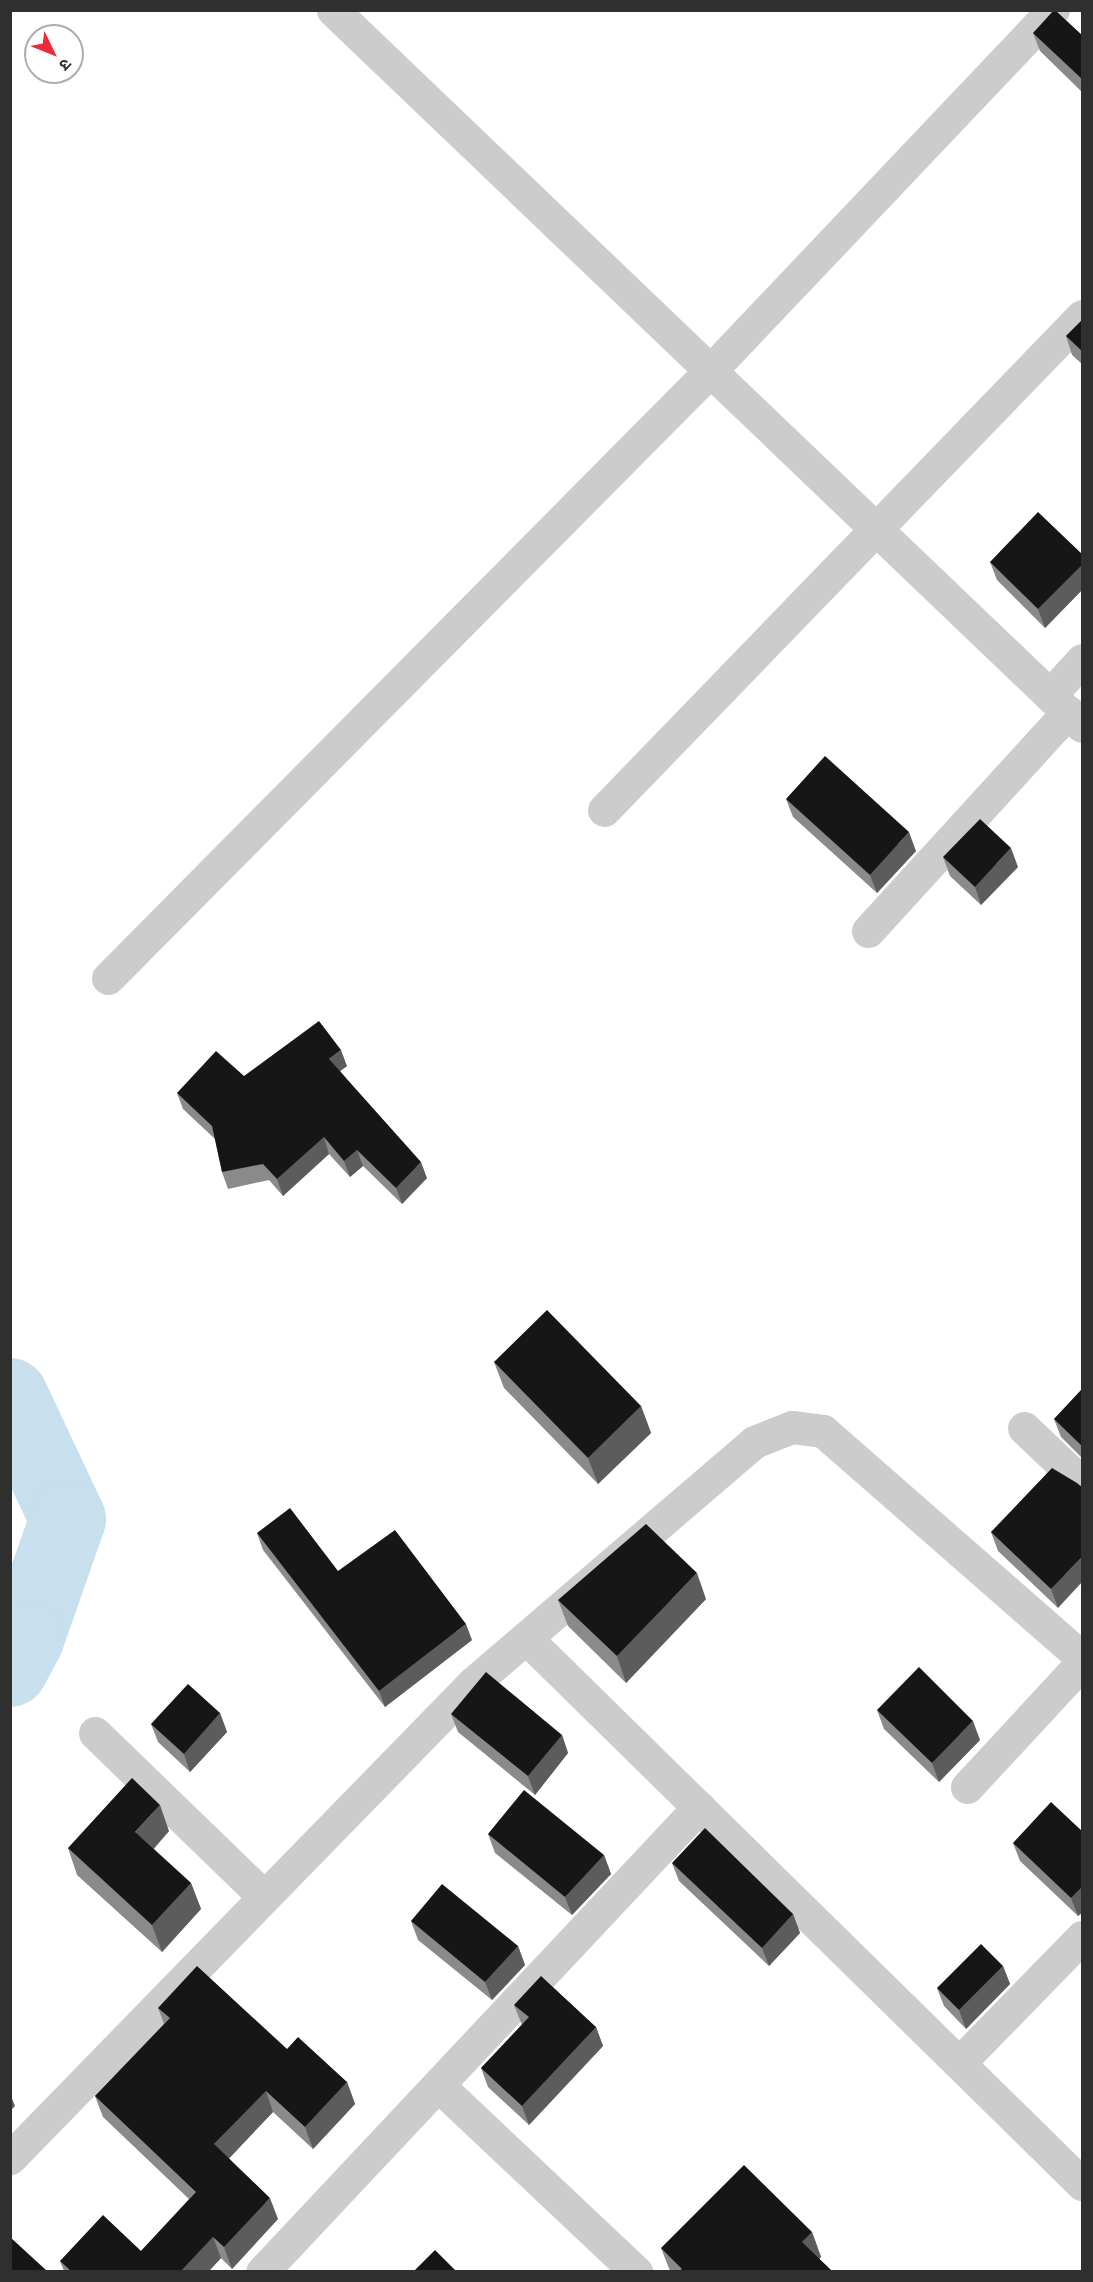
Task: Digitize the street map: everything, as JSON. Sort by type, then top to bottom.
[{"type":"street","points":[[333,10],[713,368],[1067,711]]},
{"type":"street","points":[[108,978],[713,368],[1053,10]]},
{"type":"street","points":[[604,810],[880,529],[1083,316]]},
{"type":"street","points":[[868,930],[1067,711],[1083,660]]},
{"type":"street","points":[[10,2158],[473,1683],[754,1442],[792,1426],[823,1431],[848,1448],[1083,1658]]},
{"type":"street","points":[[1024,1428],[1083,1483]]},
{"type":"street","points":[[527,1639],[1083,2184]]},
{"type":"street","points":[[967,1787],[1083,1663]]},
{"type":"street","points":[[95,1733],[264,1897]]},
{"type":"street","points":[[262,2271],[440,2087],[699,1807]]},
{"type":"street","points":[[959,2063],[1083,1937]]},
{"type":"street","points":[[440,2087],[636,2271]]},
{"type":"building","points":[[1054,10],[1083,36],[1083,80],[1033,33]]},
{"type":"building","points":[[1083,319],[1083,352],[1066,336]]},
{"type":"building","points":[[1038,512],[1083,555],[1083,564],[1038,609],[990,562]]},
{"type":"building","points":[[825,756],[909,832],[870,875],[786,799]]},
{"type":"building","points":[[980,819],[1011,848],[975,887],[943,857]]},
{"type":"building","points":[[319,1021],[341,1050],[329,1059],[421,1162],[396,1188],[357,1150],[344,1161],[324,1137],[277,1179],[263,1164],[222,1172],[212,1126],[177,1093],[216,1051],[244,1076]]},
{"type":"building","points":[[547,1310],[641,1406],[588,1458],[494,1362]]},
{"type":"building","points":[[1083,1388],[1083,1447],[1054,1419]]},
{"type":"building","points":[[1052,1468],[1083,1488],[1083,1556],[1051,1589],[991,1532]]},
{"type":"building","points":[[290,1508],[338,1571],[395,1530],[466,1624],[379,1691],[257,1533]]},
{"type":"building","points":[[646,1524],[697,1573],[617,1656],[558,1600]]},
{"type":"building","points":[[919,1667],[973,1721],[932,1763],[877,1710]]},
{"type":"building","points":[[486,1672],[562,1735],[528,1776],[451,1714]]},
{"type":"building","points":[[188,1684],[220,1713],[184,1754],[151,1724]]},
{"type":"building","points":[[132,1778],[160,1805],[135,1832],[191,1883],[152,1925],[68,1848]]},
{"type":"building","points":[[524,1790],[604,1855],[565,1897],[488,1834]]},
{"type":"building","points":[[1051,1802],[1083,1832],[1083,1886],[1071,1898],[1013,1843]]},
{"type":"building","points":[[705,1828],[793,1914],[762,1948],[672,1863]]},
{"type":"building","points":[[442,1884],[518,1946],[485,1982],[411,1921]]},
{"type":"building","points":[[981,1944],[1003,1966],[959,2010],[937,1988]]},
{"type":"building","points":[[197,1966],[287,2049],[298,2037],[347,2082],[305,2127],[266,2091],[214,2144],[270,2198],[224,2247],[213,2237],[181,2271],[71,2271],[60,2261],[103,2215],[141,2251],[196,2192],[95,2096],[170,2018],[158,2008]]},
{"type":"building","points":[[541,1976],[596,2027],[522,2106],[481,2068],[529,2017],[514,2005]]},
{"type":"building","points":[[744,2165],[812,2232],[802,2242],[832,2271],[679,2271],[682,2269],[661,2248]]},
{"type":"building","points":[[10,2237],[47,2271],[10,2271]]},
{"type":"building","points":[[435,2250],[456,2271],[414,2271]]},
{"type":"waterway","points":[[10,1396],[68,1519],[26,1639],[10,1669]]}]
